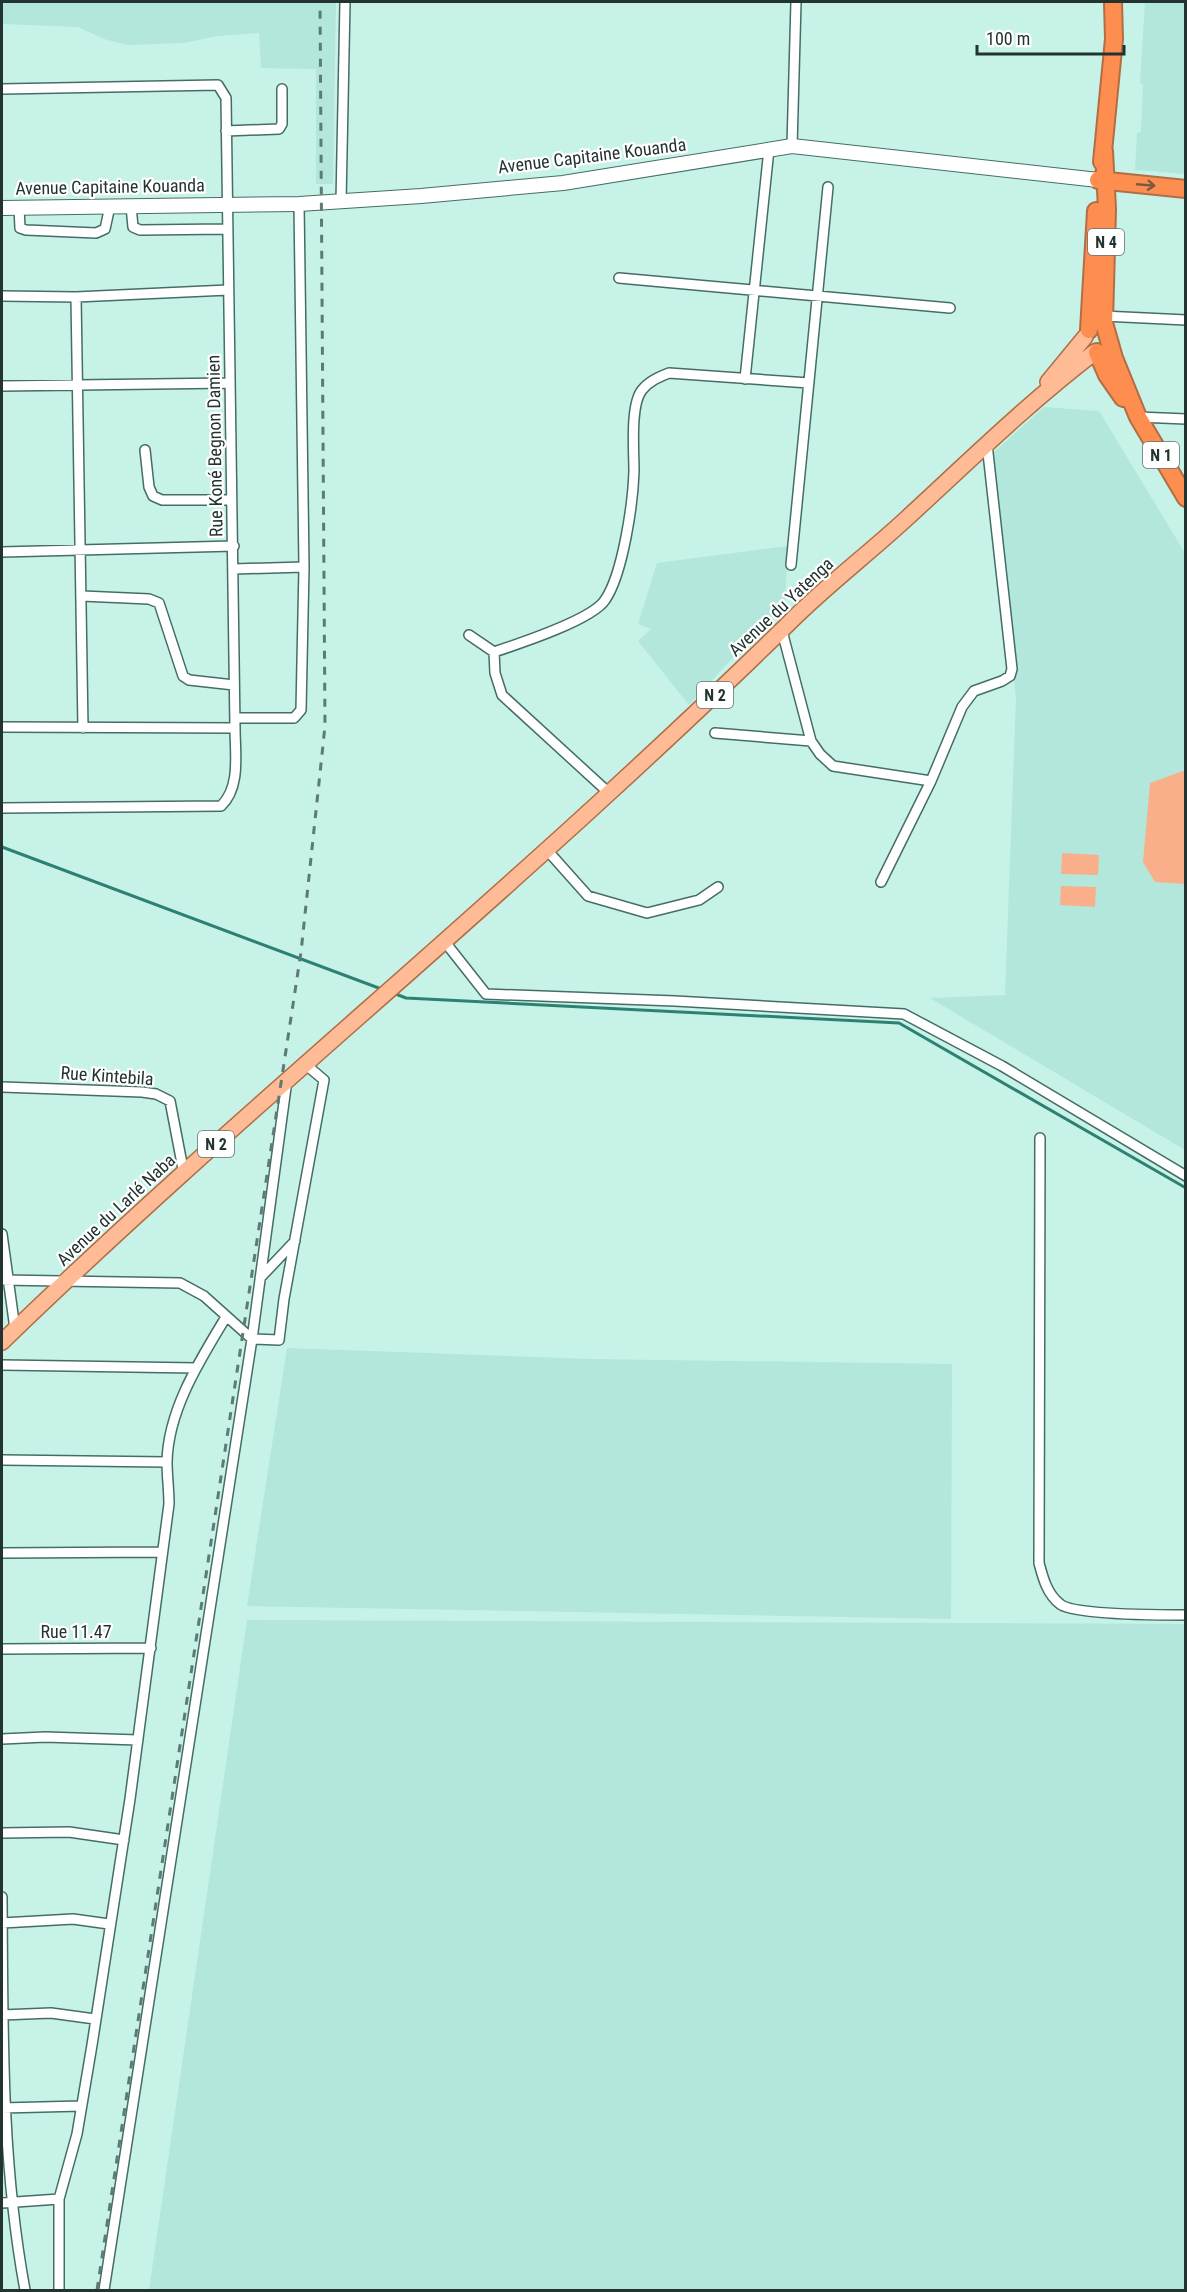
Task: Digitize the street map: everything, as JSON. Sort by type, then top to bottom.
[{"type":"highway","name":"N 4","points":[[1087,333],[1102,181],[1108,80],[1114,39],[1113,2]]},
{"type":"highway","name":"N 4","points":[[1102,181],[1102,338]]},
{"type":"highway","name":"Avenue Capitaine Kouanda","points":[[1102,181],[1185,189]]},
{"type":"highway","points":[[1098,326],[1102,338],[1087,346],[1087,333],[1098,326]]},
{"type":"highway","name":"N 1","points":[[1102,338],[1107,375],[1137,415],[1185,498]]},
{"type":"main road","name":"Avenue du Yatenga","points":[[1030,406],[1087,333]]},
{"type":"main road","name":"Avenue du Yatenga","points":[[365,1010],[400,983],[547,850],[1102,338]]},
{"type":"main road","name":"Avenue du Larlé Naba","points":[[2,1342],[365,1010]]},
{"type":"street","points":[[341,202],[345,2]]},
{"type":"street","points":[[792,146],[796,2]]},
{"type":"street","name":"Rue Koné Begnon Damien","points":[[2,89],[218,85],[226,98],[235,723],[234,787],[229,798],[221,806],[2,808]]},
{"type":"street","points":[[226,131],[279,129],[282,124],[282,89]]},
{"type":"street","name":"Avenue Capitaine Kouanda","points":[[2,208],[341,202],[563,183],[792,146],[1102,181]]},
{"type":"street","points":[[745,379],[769,149]]},
{"type":"street","points":[[791,565],[828,187]]},
{"type":"street","points":[[2,727],[83,728],[235,723],[294,718],[300,713],[304,567],[299,204]]},
{"type":"street","points":[[19,208],[20,228],[26,230],[96,233],[105,229],[110,206]]},
{"type":"street","points":[[131,206],[130,222],[133,227],[140,230],[227,229]]},
{"type":"street","points":[[618,278],[950,308]]},
{"type":"street","points":[[2,296],[76,297],[228,290]]},
{"type":"street","points":[[76,297],[83,728]]},
{"type":"street","points":[[1102,338],[1185,320]]},
{"type":"street","points":[[494,652],[539,636],[591,612],[605,601],[620,565],[634,475],[635,418],[641,391],[654,379],[669,372],[809,383]]},
{"type":"street","points":[[2,386],[230,383]]},
{"type":"street","points":[[1137,415],[1185,419]]},
{"type":"street","points":[[881,882],[931,781],[962,707],[974,691],[1002,681],[1010,676],[1012,669],[987,444]]},
{"type":"street","points":[[145,450],[149,487],[153,496],[162,500],[231,500]]},
{"type":"street","points":[[2,552],[234,546]]},
{"type":"street","points":[[234,569],[304,567]]},
{"type":"street","points":[[82,596],[149,599],[159,603],[183,676],[189,680],[234,685]]},
{"type":"street","points":[[782,631],[811,741],[820,754],[833,766],[931,781]]},
{"type":"street","points":[[470,635],[494,652]]},
{"type":"street","points":[[494,652],[495,673],[502,695],[609,793]]},
{"type":"street","points":[[715,733],[811,741]]},
{"type":"street","points":[[547,850],[588,896],[647,913],[699,900],[718,887]]},
{"type":"street","points":[[445,942],[486,994],[675,1001],[904,1014],[1012,1072],[1185,1176]]},
{"type":"street","points":[[4,1280],[69,1279],[180,1283],[204,1296],[252,1340],[279,1340],[324,1080],[305,1064]]},
{"type":"street","points":[[104,2290],[252,1340],[287,1080]]},
{"type":"street","name":"Rue Kintebila","points":[[2,1087],[142,1092],[164,1096],[172,1107],[184,1174]]},
{"type":"street","points":[[1040,1138],[1039,1563],[1046,1588],[1061,1606],[1084,1611],[1185,1615]]},
{"type":"street","points":[[2,1234],[4,1280],[15,1329]]},
{"type":"street","points":[[260,1278],[295,1241]]},
{"type":"street","points":[[59,2290],[59,2199],[74,2144],[81,2106],[124,1840],[169,1504],[167,1462],[178,1412],[196,1368],[226,1317]]},
{"type":"street","points":[[2,1365],[196,1368]]},
{"type":"street","points":[[2,1460],[167,1462]]},
{"type":"street","points":[[2,1553],[161,1552]]},
{"type":"street","name":"Rue 11.47","points":[[2,1649],[151,1648]]},
{"type":"street","points":[[2,1739],[45,1737],[138,1740]]},
{"type":"street","points":[[2,1833],[69,1832],[124,1840]]},
{"type":"street","points":[[2,1897],[3,2108],[7,2203],[25,2290]]},
{"type":"street","points":[[2,1923],[73,1919],[109,1924]]},
{"type":"street","points":[[2,2015],[51,2013],[95,2019]]},
{"type":"street","points":[[3,2108],[81,2106]]},
{"type":"street","points":[[7,2203],[59,2199]]},
{"type":"shaded area","points":[[2,2],[336,2],[333,184],[316,184],[316,69],[261,68],[259,33],[217,36],[184,43],[127,45],[104,39],[78,27],[2,24]]},
{"type":"shaded area","points":[[1145,2],[1185,2],[1185,174],[1135,170],[1137,133],[1141,132],[1143,84],[1140,83]]},
{"type":"shaded area","points":[[1044,407],[1099,411],[1185,553],[1185,1150],[930,998],[1005,995],[1016,699],[992,454]]},
{"type":"shaded area","points":[[788,546],[785,602],[689,705],[638,641],[651,629],[638,624],[657,563]]},
{"type":"shaded area","points":[[1183,771],[1186,772],[1185,884],[1155,882],[1143,862],[1150,783]]},
{"type":"shaded area","points":[[1062,853],[1099,855],[1098,875],[1061,874]]},
{"type":"shaded area","points":[[1061,886],[1096,887],[1095,907],[1060,905]]},
{"type":"shaded area","points":[[287,1348],[591,1359],[952,1364],[951,1619],[247,1606]]},
{"type":"shaded area","points":[[247,1620],[1185,1624],[1185,2290],[149,2290]]},
{"type":"waterway","points":[[2,847],[384,990]]},
{"type":"waterway","points":[[393,993],[406,998],[899,1023],[1186,1188]]},
{"type":"railway","points":[[97,2290],[301,952],[325,726],[320,2]]}]
